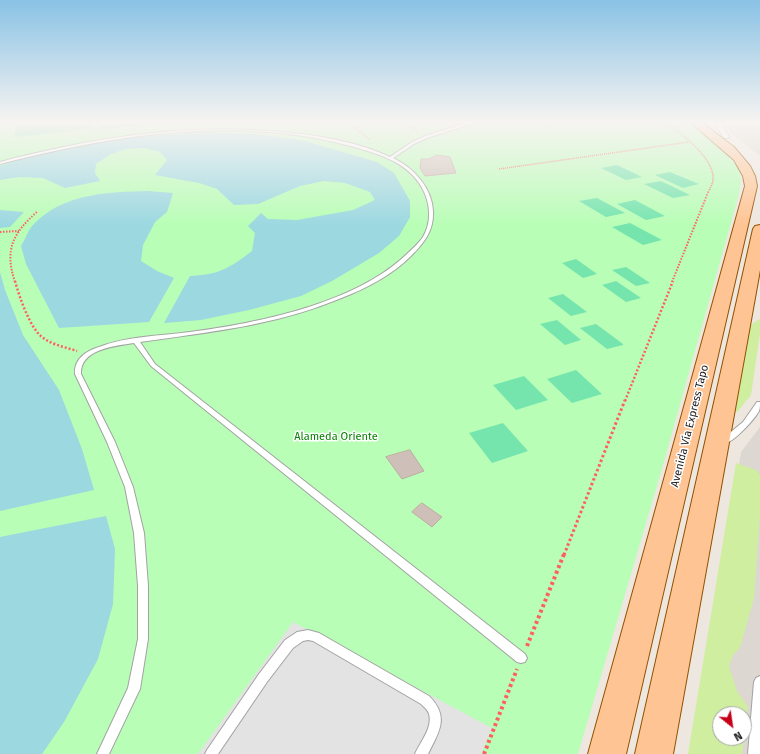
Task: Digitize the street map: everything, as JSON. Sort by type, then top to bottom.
[{"type":"main road","name":"Avenida Vía Express Tapo","points":[[607,754],[751,186],[751,176],[742,161],[734,156]]},
{"type":"main road","points":[[654,754],[760,229]]},
{"type":"lane","points":[[0,163],[26,156]]},
{"type":"lane","points":[[103,754],[134,689],[143,639],[143,586],[139,533],[129,487],[111,442],[78,374],[77,368],[79,362],[87,355],[109,345],[206,332],[273,319],[320,305],[367,284],[388,272],[408,257],[422,241],[428,232],[431,222],[432,208],[428,195],[420,180],[408,167],[387,156]]},
{"type":"lane","points":[[136,341],[153,365],[521,658]]},
{"type":"lane","points":[[716,448],[746,424],[760,404]]},
{"type":"lane","points":[[211,754],[263,678],[289,644],[301,636],[308,635],[425,700],[431,705],[436,712],[436,721],[434,729],[422,754]]},
{"type":"lane","points":[[754,754],[760,682]]},
{"type":"path","points":[[499,169],[564,156]]},
{"type":"path","points":[[484,754],[521,658],[713,180],[713,173],[705,156]]},
{"type":"path","points":[[38,211],[19,231],[13,240],[10,252],[11,266],[17,289],[39,334],[48,342],[87,355]]},
{"type":"path","points":[[0,232],[19,231]]},
{"type":"shaded area","points":[[760,427],[760,754],[695,754],[741,452]]},
{"type":"shaded area","points":[[293,622],[492,728],[481,754],[198,754]]},
{"type":"green space","name":"Alameda Oriente","points":[[0,156],[728,156],[737,167],[740,173],[741,181],[739,194],[661,472],[578,754],[0,754]]},
{"type":"green space","points":[[617,165],[642,177],[626,180],[601,168]]},
{"type":"green space","points":[[670,172],[699,184],[683,188],[655,175]]},
{"type":"green space","points":[[661,181],[690,195],[673,198],[644,184]]},
{"type":"green space","points":[[597,198],[625,213],[606,217],[579,201]]},
{"type":"green space","points":[[635,200],[665,216],[646,220],[617,204]]},
{"type":"green space","points":[[630,223],[662,240],[643,245],[612,227]]},
{"type":"green space","points":[[576,259],[597,274],[583,278],[562,263]]},
{"type":"green space","points":[[626,267],[650,283],[636,286],[612,270]]},
{"type":"green space","points":[[616,281],[641,298],[626,302],[602,285]]},
{"type":"green space","points":[[563,294],[587,312],[571,316],[548,298]]},
{"type":"green space","points":[[759,319],[760,334],[751,395],[737,412],[734,411],[749,331],[751,325]]},
{"type":"green space","points":[[557,320],[581,340],[565,345],[540,324]]},
{"type":"green space","points":[[596,324],[623,345],[607,349],[580,328]]},
{"type":"green space","points":[[576,370],[602,394],[572,403],[547,379]]},
{"type":"green space","points":[[524,376],[548,400],[516,410],[493,385]]},
{"type":"green space","points":[[503,423],[528,451],[492,463],[469,433]]},
{"type":"green space","points":[[736,463],[756,470],[760,475],[760,515],[754,598],[740,648],[733,655],[729,666],[737,691],[747,706],[712,706],[712,746],[743,746],[742,754],[688,754]]},
{"type":"water","points":[[31,156],[107,156],[96,164],[95,173],[100,181],[65,188],[43,178],[19,177],[0,180],[0,166]]},
{"type":"water","points":[[164,156],[357,156],[377,162],[394,173],[410,201],[410,217],[399,236],[379,253],[332,281],[301,296],[249,310],[201,320],[164,323],[190,276],[208,274],[223,270],[252,251],[255,233],[248,226],[261,213],[268,219],[297,220],[353,210],[375,200],[370,192],[345,183],[324,181],[300,186],[258,204],[234,205],[217,189],[199,183],[155,175],[167,160]]},
{"type":"water","points":[[148,191],[173,193],[167,212],[155,222],[143,245],[141,261],[157,271],[174,278],[149,322],[59,328],[26,264],[21,246],[33,225],[45,214],[72,200],[87,196],[117,192]]},
{"type":"water","points":[[0,210],[24,212],[10,227],[0,228]]},
{"type":"water","points":[[0,272],[5,290],[23,335],[59,390],[82,449],[94,490],[0,511]]},
{"type":"water","points":[[106,516],[115,549],[113,604],[98,659],[64,722],[42,754],[0,754],[0,537]]},
{"type":"building","points":[[435,156],[450,157],[456,173],[425,176],[420,168],[421,159],[429,159]]},
{"type":"building","points":[[410,450],[424,471],[402,479],[386,457]]},
{"type":"building","points":[[422,503],[442,517],[432,527],[412,512]]}]
